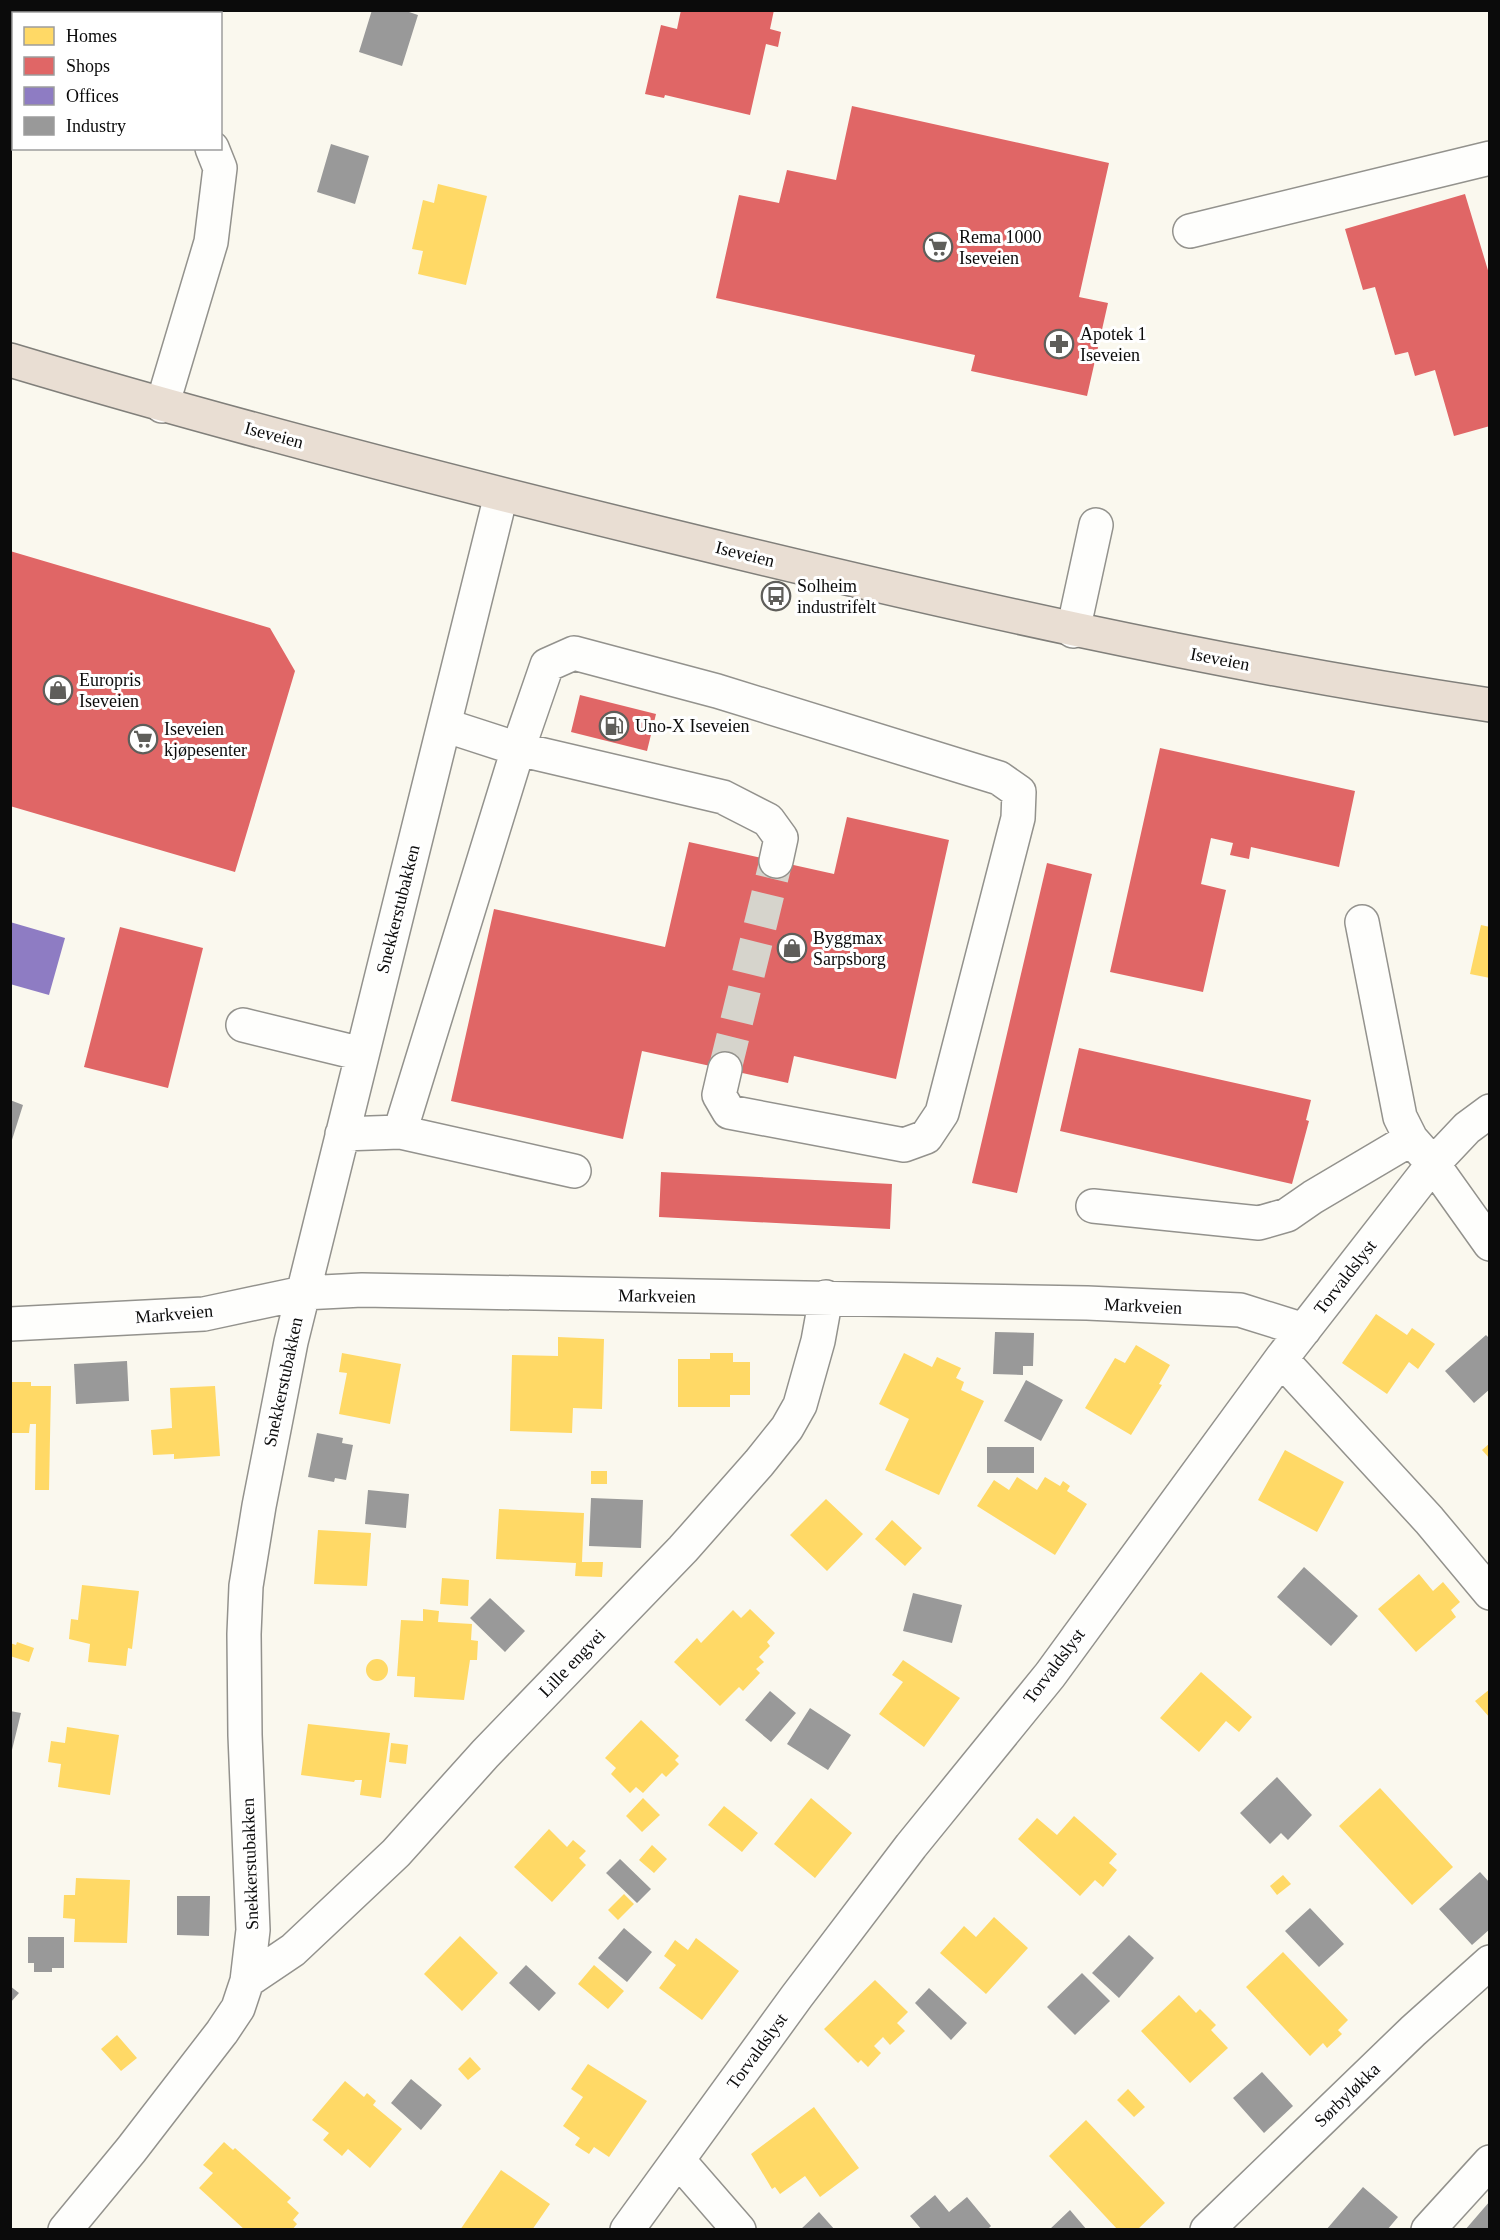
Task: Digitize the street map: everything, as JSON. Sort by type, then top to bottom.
[{"type":"highway","name":"Iseveien","points":[[10,360],[162,406],[501,495],[904,593],[1072,631],[1359,685],[1490,705]]},
{"type":"street","points":[[162,406],[211,242],[220,168],[214,150]]},
{"type":"street","points":[[1190,231],[1490,158]]},
{"type":"street","name":"Snekkerstubakken","points":[[65,2229],[131,2150],[222,2032],[238,2008],[247,1981],[253,1930],[243,1683],[246,1586],[272,1430],[303,1293],[501,495]]},
{"type":"street","points":[[1072,631],[1096,525]]},
{"type":"street","points":[[400,1132],[518,749],[547,665],[574,653],[717,691],[999,778],[1019,792],[1018,818],[942,1113],[926,1137],[904,1145],[729,1112],[719,1095],[725,1069]]},
{"type":"street","points":[[444,725],[518,749],[723,797],[768,820],[781,838],[776,861]]},
{"type":"street","points":[[1362,922],[1400,1118],[1411,1139],[1433,1164],[1490,1244]]},
{"type":"street","points":[[243,1025],[362,1054]]},
{"type":"street","name":"Torvaldslyst","points":[[627,2229],[679,2161],[797,1996],[911,1846],[1050,1675],[1281,1359],[1433,1164],[1467,1128],[1490,1111]]},
{"type":"street","points":[[342,1134],[400,1132],[574,1171]]},
{"type":"street","points":[[1093,1206],[1259,1222],[1287,1215],[1312,1197],[1411,1139]]},
{"type":"street","name":"Markveien","points":[[10,1324],[204,1314],[303,1293],[362,1290],[1087,1303],[1240,1310],[1304,1330]]},
{"type":"street","name":"Lille engvei","points":[[247,1981],[293,1950],[396,1853],[471,1768],[683,1549],[759,1463],[787,1428],[800,1405],[813,1359],[826,1297]]},
{"type":"street","points":[[1281,1359],[1429,1520],[1490,1593]]},
{"type":"street","name":"Sørbyløkka","points":[[1207,2229],[1413,2031],[1490,1962]]},
{"type":"street","points":[[679,2161],[739,2229]]},
{"type":"street","points":[[1428,2229],[1490,2162]]},
{"type":"building: Homes","points":[[438,184],[487,196],[466,285],[418,274],[423,251],[412,249],[423,200],[434,203]]},
{"type":"building: Homes","points":[[1481,925],[1490,927],[1490,978],[1470,974]]},
{"type":"building: Homes","points":[[1376,1314],[1407,1335],[1412,1328],[1435,1344],[1418,1369],[1409,1362],[1387,1394],[1342,1363]]},
{"type":"building: Homes","points":[[558,1337],[604,1339],[602,1409],[573,1408],[572,1433],[510,1431],[512,1355],[558,1356]]},
{"type":"building: Homes","points":[[1136,1345],[1170,1365],[1159,1384],[1162,1385],[1131,1435],[1085,1408],[1115,1358],[1125,1363]]},
{"type":"building: Homes","points":[[342,1353],[401,1364],[390,1424],[339,1414],[347,1373],[339,1372]]},
{"type":"building: Homes","points":[[710,1353],[733,1353],[733,1362],[750,1362],[750,1395],[730,1395],[730,1407],[678,1407],[678,1359],[710,1359]]},
{"type":"building: Homes","points":[[904,1353],[932,1367],[937,1357],[961,1368],[956,1378],[964,1382],[961,1390],[984,1401],[939,1495],[885,1470],[909,1419],[879,1404]]},
{"type":"building: Homes","points":[[10,1382],[31,1382],[31,1386],[51,1386],[49,1490],[35,1490],[36,1424],[30,1424],[29,1433],[10,1433]]},
{"type":"building: Homes","points":[[215,1386],[220,1456],[174,1459],[174,1454],[153,1455],[151,1430],[172,1428],[170,1388]]},
{"type":"building: Homes","points":[[1490,1443],[1490,1459],[1482,1450]]},
{"type":"building: Homes","points":[[1285,1450],[1344,1482],[1317,1532],[1258,1500]]},
{"type":"building: Homes","points":[[591,1471],[607,1471],[607,1484],[591,1484]]},
{"type":"building: Homes","points":[[1017,1477],[1037,1490],[1045,1477],[1060,1486],[1063,1481],[1070,1486],[1067,1491],[1087,1504],[1055,1555],[977,1506],[994,1480],[1009,1490]]},
{"type":"building: Homes","points":[[826,1499],[863,1534],[827,1571],[790,1535]]},
{"type":"building: Homes","points":[[499,1509],[584,1513],[582,1562],[603,1562],[602,1577],[575,1576],[576,1563],[496,1559]]},
{"type":"building: Homes","points":[[892,1520],[922,1548],[905,1566],[875,1539]]},
{"type":"building: Homes","points":[[318,1530],[371,1533],[367,1586],[314,1584]]},
{"type":"building: Homes","points":[[1419,1574],[1433,1591],[1443,1582],[1460,1602],[1451,1610],[1456,1617],[1416,1652],[1378,1609]]},
{"type":"building: Homes","points":[[442,1578],[469,1580],[468,1606],[440,1604]]},
{"type":"building: Homes","points":[[82,1585],[139,1591],[132,1649],[128,1648],[126,1666],[88,1662],[90,1644],[69,1639],[71,1619],[78,1620]]},
{"type":"building: Homes","points":[[423,1609],[439,1611],[438,1622],[472,1624],[471,1640],[478,1641],[477,1660],[470,1660],[464,1700],[414,1697],[415,1677],[397,1676],[401,1620],[423,1621]]},
{"type":"building: Homes","points":[[750,1609],[775,1633],[767,1642],[770,1646],[759,1657],[764,1662],[756,1669],[760,1673],[743,1691],[739,1687],[720,1706],[674,1662],[697,1638],[701,1643],[733,1610],[741,1618]]},
{"type":"building: Homes","points":[[17,1642],[34,1648],[29,1662],[10,1656],[10,1643],[16,1645]]},
{"type":"building: Homes","points":[[377,1659],[387,1666],[388,1670],[381,1680],[377,1681],[367,1674],[366,1670],[373,1660]]},
{"type":"building: Homes","points":[[903,1660],[960,1698],[924,1747],[879,1714],[903,1682],[892,1675]]},
{"type":"building: Homes","points":[[1201,1672],[1252,1717],[1239,1732],[1226,1721],[1199,1752],[1160,1718]]},
{"type":"building: Homes","points":[[1490,1689],[1490,1718],[1475,1701]]},
{"type":"building: Homes","points":[[641,1720],[679,1756],[675,1760],[679,1764],[666,1777],[662,1773],[643,1793],[636,1787],[630,1793],[611,1774],[616,1768],[605,1758]]},
{"type":"building: Homes","points":[[308,1724],[390,1733],[381,1798],[360,1795],[362,1780],[354,1782],[301,1775]]},
{"type":"building: Homes","points":[[67,1727],[119,1735],[110,1795],[58,1787],[61,1764],[48,1762],[51,1741],[65,1743]]},
{"type":"building: Homes","points":[[391,1743],[408,1745],[406,1764],[389,1762]]},
{"type":"building: Homes","points":[[1380,1788],[1453,1867],[1412,1905],[1339,1826]]},
{"type":"building: Homes","points":[[643,1798],[660,1815],[642,1832],[626,1816]]},
{"type":"building: Homes","points":[[811,1798],[852,1833],[815,1878],[774,1844]]},
{"type":"building: Homes","points":[[724,1806],[758,1833],[742,1852],[708,1825]]},
{"type":"building: Homes","points":[[1074,1816],[1117,1854],[1109,1863],[1117,1870],[1103,1887],[1095,1880],[1080,1896],[1018,1839],[1037,1818],[1057,1835]]},
{"type":"building: Homes","points":[[549,1829],[567,1847],[573,1840],[586,1851],[579,1858],[586,1865],[552,1902],[514,1867]]},
{"type":"building: Homes","points":[[652,1845],[667,1859],[654,1873],[639,1860]]},
{"type":"building: Homes","points":[[1283,1875],[1291,1884],[1277,1895],[1270,1886]]},
{"type":"building: Homes","points":[[76,1878],[130,1880],[127,1943],[74,1942],[75,1919],[63,1918],[64,1895],[75,1895]]},
{"type":"building: Homes","points":[[624,1894],[634,1904],[618,1920],[608,1910]]},
{"type":"building: Homes","points":[[994,1917],[1028,1948],[986,1994],[940,1953],[964,1926],[976,1937]]},
{"type":"building: Homes","points":[[460,1936],[498,1973],[462,2011],[424,1974]]},
{"type":"building: Homes","points":[[696,1938],[739,1971],[702,2020],[659,1988],[676,1965],[664,1956],[675,1940],[688,1950]]},
{"type":"building: Homes","points":[[1283,1952],[1348,2020],[1338,2030],[1342,2034],[1327,2048],[1323,2043],[1310,2056],[1246,1987]]},
{"type":"building: Homes","points":[[594,1965],[624,1991],[608,2009],[578,1984]]},
{"type":"building: Homes","points":[[875,1980],[908,2012],[897,2023],[905,2031],[890,2045],[883,2037],[874,2046],[881,2053],[868,2067],[861,2060],[858,2063],[824,2029]]},
{"type":"building: Homes","points":[[1179,1995],[1196,2013],[1200,2009],[1216,2025],[1211,2030],[1228,2048],[1190,2083],[1141,2031]]},
{"type":"building: Homes","points":[[117,2035],[137,2058],[121,2071],[101,2049]]},
{"type":"building: Homes","points":[[470,2057],[481,2069],[468,2080],[458,2069]]},
{"type":"building: Homes","points":[[588,2064],[647,2101],[609,2157],[594,2147],[589,2154],[575,2145],[580,2138],[563,2126],[583,2097],[571,2089]]},
{"type":"building: Homes","points":[[345,2081],[364,2097],[367,2093],[376,2101],[373,2105],[402,2129],[370,2168],[348,2149],[342,2156],[323,2140],[329,2133],[312,2120]]},
{"type":"building: Homes","points":[[1128,2089],[1145,2107],[1134,2117],[1117,2100]]},
{"type":"building: Homes","points":[[814,2107],[859,2168],[820,2197],[805,2176],[780,2194],[775,2187],[772,2189],[751,2154]]},
{"type":"building: Homes","points":[[1086,2120],[1165,2203],[1137,2230],[1118,2230],[1049,2156]]},
{"type":"building: Homes","points":[[224,2142],[233,2150],[235,2148],[291,2198],[287,2202],[299,2213],[293,2220],[297,2224],[292,2230],[245,2230],[199,2188],[213,2173],[203,2165]]},
{"type":"building: Homes","points":[[501,2170],[550,2204],[532,2230],[460,2230]]},
{"type":"building: Shops","points":[[681,10],[774,10],[770,29],[781,32],[778,47],[766,44],[750,115],[665,95],[664,98],[645,94],[661,25],[677,29]]},
{"type":"building: Shops","points":[[852,106],[1109,163],[1079,297],[1108,303],[1087,396],[971,371],[975,355],[716,298],[739,195],[779,203],[787,170],[836,180]]},
{"type":"building: Shops","points":[[1465,194],[1490,277],[1490,426],[1454,436],[1435,370],[1415,376],[1408,352],[1395,355],[1375,287],[1363,290],[1345,229]]},
{"type":"building: Shops","name":"Iseveien kjøpesenter","points":[[10,551],[270,628],[295,671],[235,872],[10,806]]},
{"type":"building: Shops","points":[[580,695],[656,714],[647,751],[571,732]]},
{"type":"building: Shops","points":[[1160,748],[1355,791],[1339,867],[1251,847],[1249,859],[1230,855],[1233,843],[1211,838],[1201,884],[1226,890],[1203,992],[1110,972]]},
{"type":"building: Shops","points":[[847,817],[949,840],[896,1079],[794,1056],[788,1083],[642,1051],[623,1139],[451,1101],[494,909],[665,947],[689,842],[834,874]]},
{"type":"building: Shops","points":[[1047,863],[1092,874],[1017,1193],[972,1183]]},
{"type":"building: Shops","points":[[120,927],[203,948],[168,1088],[84,1067]]},
{"type":"building: Shops","points":[[1079,1048],[1311,1100],[1306,1120],[1309,1121],[1292,1184],[1060,1131]]},
{"type":"building: Shops","points":[[661,1172],[892,1184],[890,1229],[659,1217]]},
{"type":"building: Offices","points":[[10,922],[65,938],[49,995],[10,984]]},
{"type":"building: Industry","points":[[372,10],[403,10],[418,15],[402,66],[359,52]]},
{"type":"building: Industry","points":[[331,144],[369,156],[355,204],[317,192]]},
{"type":"building: Industry","points":[[10,1100],[23,1105],[11,1143],[10,1143]]},
{"type":"building: Industry","points":[[995,1332],[1034,1333],[1033,1366],[1023,1366],[1023,1375],[993,1374]]},
{"type":"building: Industry","points":[[1486,1335],[1490,1339],[1490,1389],[1474,1403],[1445,1371]]},
{"type":"building: Industry","points":[[127,1361],[129,1401],[76,1404],[74,1364]]},
{"type":"building: Industry","points":[[1026,1380],[1063,1400],[1041,1441],[1004,1421]]},
{"type":"building: Industry","points":[[317,1433],[343,1438],[342,1443],[353,1445],[346,1480],[335,1478],[334,1482],[308,1477]]},
{"type":"building: Industry","points":[[987,1447],[1034,1447],[1034,1473],[987,1473]]},
{"type":"building: Industry","points":[[368,1490],[409,1494],[406,1528],[365,1524]]},
{"type":"building: Industry","points":[[591,1498],[643,1500],[641,1548],[589,1546]]},
{"type":"building: Industry","points":[[1304,1567],[1358,1616],[1331,1646],[1277,1597]]},
{"type":"building: Industry","points":[[913,1593],[962,1605],[952,1643],[903,1631]]},
{"type":"building: Industry","points":[[490,1598],[525,1631],[505,1652],[470,1618]]},
{"type":"building: Industry","points":[[770,1691],[796,1713],[771,1742],[745,1720]]},
{"type":"building: Industry","points":[[810,1708],[851,1735],[828,1770],[787,1744]]},
{"type":"building: Industry","points":[[10,1711],[21,1713],[11,1754],[10,1754]]},
{"type":"building: Industry","points":[[1277,1777],[1312,1815],[1288,1840],[1281,1833],[1270,1844],[1240,1813]]},
{"type":"building: Industry","points":[[620,1859],[651,1889],[637,1903],[606,1873]]},
{"type":"building: Industry","points":[[1480,1872],[1490,1883],[1490,1929],[1472,1945],[1439,1909]]},
{"type":"building: Industry","points":[[177,1896],[210,1896],[209,1936],[177,1935]]},
{"type":"building: Industry","points":[[1310,1908],[1344,1944],[1319,1967],[1285,1931]]},
{"type":"building: Industry","points":[[624,1928],[652,1952],[627,1982],[598,1958]]},
{"type":"building: Industry","points":[[1129,1935],[1154,1958],[1119,1998],[1092,1973]]},
{"type":"building: Industry","points":[[28,1937],[64,1937],[64,1968],[52,1968],[52,1972],[34,1972],[34,1963],[28,1963]]},
{"type":"building: Industry","points":[[526,1965],[556,1993],[539,2011],[509,1983]]},
{"type":"building: Industry","points":[[1082,1973],[1110,2001],[1075,2035],[1047,2007]]},
{"type":"building: Industry","points":[[10,1986],[19,1993],[10,2003]]},
{"type":"building: Industry","points":[[929,1988],[967,2023],[951,2040],[915,2003]]},
{"type":"building: Industry","points":[[1262,2072],[1293,2106],[1264,2133],[1233,2098]]},
{"type":"building: Industry","points":[[411,2079],[442,2105],[421,2130],[391,2103]]},
{"type":"building: Industry","points":[[1363,2187],[1398,2217],[1387,2230],[1326,2230]]},
{"type":"building: Industry","points":[[935,2195],[949,2212],[967,2197],[991,2226],[987,2230],[922,2230],[910,2216]]},
{"type":"building: Industry","points":[[1490,2201],[1490,2230],[1465,2230]]},
{"type":"building: Industry","points":[[1070,2210],[1087,2230],[1049,2230]]},
{"type":"building: Industry","points":[[819,2212],[835,2230],[800,2230]]},
{"type":"tunnel","points":[[725,1069],[776,861]]},
{"type":"place","name":"Rema 1000 Iseveien","points":[[938,247]]},
{"type":"place","name":"Apotek 1 Iseveien","points":[[1059,344]]},
{"type":"place","name":"Solheim industrifelt","points":[[776,596]]},
{"type":"place","name":"Europris Iseveien","points":[[58,690]]},
{"type":"place","name":"Uno-X Iseveien","points":[[614,726]]},
{"type":"place","name":"Iseveien kjøpesenter","points":[[143,739]]},
{"type":"place","name":"Byggmax Sarpsborg","points":[[792,948]]}]
